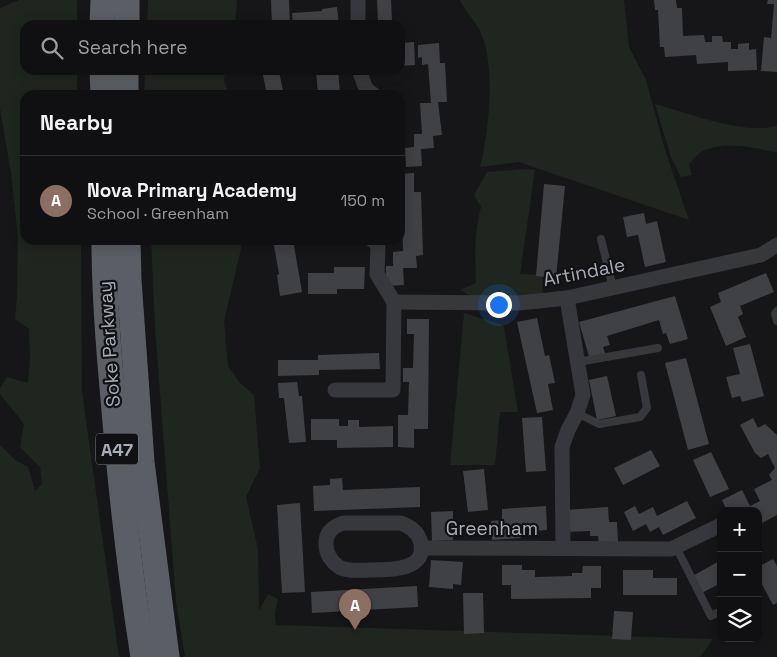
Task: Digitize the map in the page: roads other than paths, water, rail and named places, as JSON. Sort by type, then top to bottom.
[{"type":"highway","points":[[102,20],[103,0]]},
{"type":"highway","points":[[127,0],[127,20]]},
{"type":"highway","points":[[102,75],[102,90]]},
{"type":"highway","points":[[126,75],[126,90]]},
{"type":"highway","name":"Soke Parkway","points":[[104,245],[104,276],[119,466],[131,574],[143,657]]},
{"type":"highway","name":"Soke Parkway","points":[[128,245],[142,462],[167,657]]},
{"type":"street","points":[[358,0],[358,20]]},
{"type":"street","points":[[361,75],[366,90]]},
{"type":"street","points":[[335,390],[392,390],[394,302],[377,274],[378,245]]},
{"type":"street","name":"Artindale","points":[[394,302],[520,304],[567,298],[761,255],[777,245]]},
{"type":"street","name":"Greenham","points":[[563,548],[562,447],[583,395],[567,298]]},
{"type":"street","name":"Greenham","points":[[343,523],[401,523],[415,532],[420,539],[422,548],[418,558],[402,568],[349,570],[340,568],[333,562],[327,553],[326,543],[328,533],[334,526],[343,523]]},
{"type":"street","name":"Greenham","points":[[422,548],[671,549],[717,527]]},
{"type":"lane","points":[[601,239],[612,288]]},
{"type":"lane","points":[[777,311],[775,314],[777,321]]},
{"type":"lane","points":[[578,362],[658,348]]},
{"type":"lane","points":[[577,413],[599,424],[640,417],[647,408],[641,375]]},
{"type":"lane","points":[[676,547],[711,616],[717,613]]},
{"type":"place","name":"Nova Primary Academy","points":[[355,630]]}]
